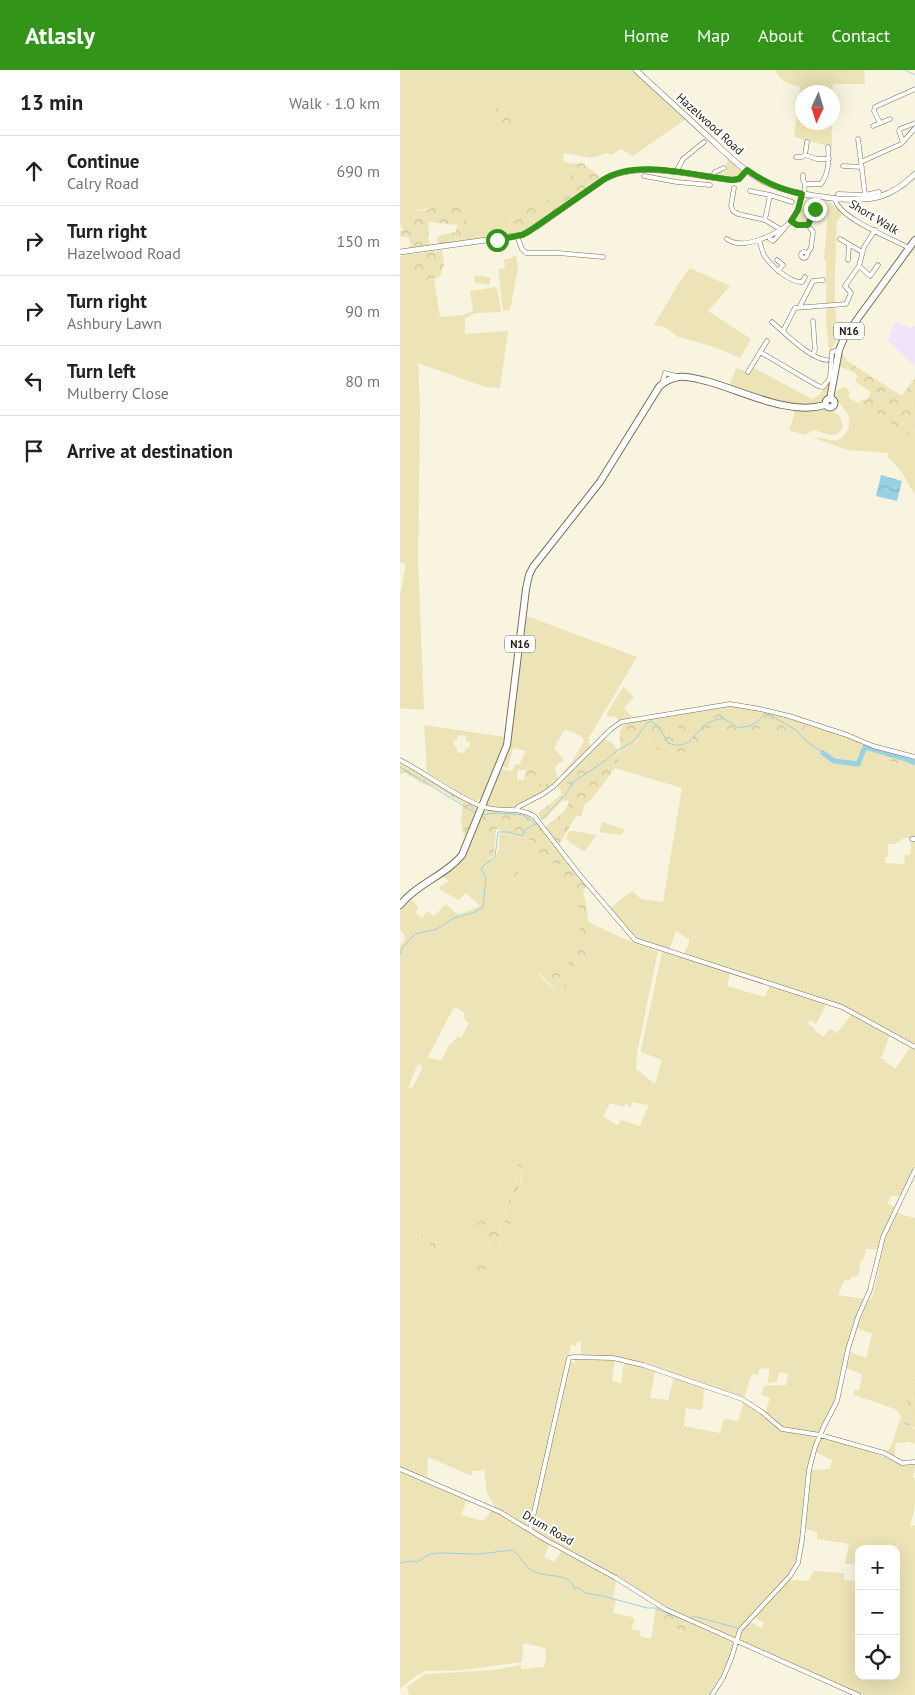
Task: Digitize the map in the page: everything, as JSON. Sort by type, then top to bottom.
[{"type":"highway","name":"N16","points":[[400,905],[414,890],[458,860],[465,849],[507,745],[526,589],[530,571],[600,482],[657,389],[662,384],[678,377],[702,380],[754,397],[792,406],[810,407],[825,405],[826,400],[830,399],[839,350],[845,336],[915,240]]},
{"type":"main road","name":"Hazelwood Road","points":[[636,70],[747,170],[774,186],[803,194],[862,200],[879,197],[902,186],[915,174]]},
{"type":"main road","points":[[400,252],[517,236],[536,227],[612,174],[623,171],[677,173],[732,180],[739,179],[747,170]]},
{"type":"street","points":[[880,123],[874,111],[875,107],[915,89]]},
{"type":"street","points":[[873,126],[890,119]]},
{"type":"street","points":[[903,142],[900,129],[915,123]]},
{"type":"street","points":[[843,166],[862,165],[903,142],[915,128]]},
{"type":"street","points":[[858,139],[865,194]]},
{"type":"street","points":[[677,182],[677,173],[683,159],[704,142]]},
{"type":"street","points":[[805,155],[807,142]]},
{"type":"street","points":[[805,184],[821,184],[825,178],[829,159],[828,147]]},
{"type":"street","points":[[796,157],[805,155],[817,159],[829,159]]},
{"type":"street","points":[[712,177],[715,172],[724,168]]},
{"type":"street","points":[[727,239],[731,242],[739,243],[759,240],[791,221],[798,210],[803,194],[805,184],[803,175]]},
{"type":"street","points":[[644,176],[710,185]]},
{"type":"street","points":[[734,188],[731,206],[733,211],[738,214],[765,220],[782,228]]},
{"type":"street","points":[[750,191],[792,202]]},
{"type":"street","points":[[836,196],[879,192]]},
{"type":"street","points":[[765,220],[770,195]]},
{"type":"street","name":"Short Walk","points":[[836,196],[835,203],[841,209],[908,248]]},
{"type":"street","points":[[841,209],[839,203],[844,199]]},
{"type":"street","points":[[808,225],[815,209],[815,204]]},
{"type":"street","points":[[791,221],[797,225],[808,225]]},
{"type":"street","points":[[806,254],[811,248],[813,232],[808,225]]},
{"type":"street","points":[[770,239],[773,242],[782,228]]},
{"type":"street","points":[[783,331],[793,309],[800,306],[846,304],[851,295],[844,286],[859,266],[862,252],[875,230]]},
{"type":"street","points":[[517,236],[522,249],[526,253],[558,253],[603,257]]},
{"type":"street","points":[[840,239],[862,252]]},
{"type":"street","points":[[759,240],[763,254],[778,271],[796,282],[802,282],[805,277]]},
{"type":"street","points":[[848,260],[849,245]]},
{"type":"street","points":[[777,260],[782,264],[778,271]]},
{"type":"street","points":[[859,266],[870,276],[878,264]]},
{"type":"street","points":[[800,306],[812,280],[823,280]]},
{"type":"street","points":[[813,321],[810,327],[815,350],[813,354]]},
{"type":"street","points":[[772,322],[796,343],[827,360]]},
{"type":"street","points":[[748,372],[767,341]]},
{"type":"street","points":[[760,352],[818,386],[823,387],[830,378],[832,352],[839,350]]},
{"type":"street","points":[[516,810],[518,806],[543,794],[554,786],[610,730],[621,722],[722,704],[760,709],[789,716],[847,735],[873,746],[915,757]]},
{"type":"street","points":[[400,760],[482,806],[528,812],[537,820],[635,940],[842,1007],[915,1047]]},
{"type":"street","points":[[712,1695],[728,1665],[740,1630],[790,1576],[798,1562],[809,1470],[820,1434],[837,1401],[848,1349],[858,1317],[870,1290],[883,1237],[915,1170]]},
{"type":"street","points":[[530,1530],[569,1358],[612,1358],[643,1365],[742,1398],[782,1429],[820,1434],[884,1453],[902,1463],[915,1462]]},
{"type":"street","name":"Drum Road","points":[[400,1469],[454,1494],[500,1512],[616,1578],[660,1607],[858,1695]]},
{"type":"shaded area","points":[[896,321],[910,328],[915,326],[915,366],[888,340]]},
{"type":"green space","points":[[400,70],[633,70],[686,119],[633,156],[621,149],[611,155],[607,153],[592,158],[564,153],[563,161],[572,164],[574,168],[561,192],[543,201],[511,210],[510,235],[466,241],[466,207],[413,211],[413,226],[403,230],[400,224]]},
{"type":"green space","points":[[775,70],[864,70],[865,84],[795,86],[785,82]]},
{"type":"green space","points":[[508,98],[516,122],[510,129],[490,118],[500,101]]},
{"type":"green space","points":[[795,129],[832,130],[832,147],[794,137]]},
{"type":"green space","points":[[728,159],[741,170],[741,175],[733,178],[716,175],[727,170]]},
{"type":"green space","points":[[582,163],[602,178],[535,225],[521,233],[510,235],[511,210],[543,201],[561,192],[574,168],[572,164]]},
{"type":"green space","points":[[807,198],[816,199],[816,203],[812,202],[811,205],[814,206],[808,222],[804,224],[797,222],[797,219]]},
{"type":"green space","points":[[829,202],[843,214],[837,221],[835,308],[838,338],[829,353],[826,320],[826,262],[824,259]]},
{"type":"green space","points":[[435,207],[467,207],[466,241],[437,245],[438,236],[456,232],[457,225],[429,222],[428,237],[431,246],[407,249],[411,245],[409,238],[400,236],[400,231],[413,226],[413,211]]},
{"type":"green space","points":[[442,250],[444,265],[440,276],[434,279],[416,281],[413,254]]},
{"type":"green space","points":[[413,254],[416,281],[434,279],[440,317],[463,315],[473,311],[470,291],[496,287],[501,312],[476,313],[465,318],[465,334],[508,331],[500,388],[485,387],[418,363],[420,409],[418,557],[424,710],[400,708],[400,596],[406,564],[400,562],[400,256]]},
{"type":"green space","points":[[516,256],[518,268],[510,310],[503,311],[498,269],[505,268],[504,260]]},
{"type":"green space","points":[[690,268],[730,286],[708,311],[751,339],[740,358],[715,347],[678,337],[665,327],[654,325]]},
{"type":"green space","points":[[475,275],[491,278],[489,285],[474,282]]},
{"type":"green space","points":[[833,352],[837,353],[832,383],[826,398],[819,403],[807,405],[779,402],[729,386],[736,368],[750,373],[754,368],[812,399],[821,393],[831,380]]},
{"type":"green space","points":[[841,352],[847,361],[902,396],[915,377],[915,424],[912,437],[859,403],[862,399],[867,400],[871,392],[855,381],[856,373],[838,366]]},
{"type":"green space","points":[[845,387],[850,392],[848,397],[912,436],[915,424],[915,495],[901,471],[888,457],[889,453],[848,450],[814,438],[836,441],[843,437],[847,431],[849,427],[848,415],[835,394],[839,389]]},
{"type":"green space","points":[[785,406],[805,410],[834,412],[842,420],[843,427],[837,434],[833,435],[814,430],[805,435],[789,430],[794,411]]},
{"type":"green space","points":[[527,616],[637,657],[588,739],[592,746],[563,776],[563,772],[572,762],[584,741],[581,736],[565,729],[554,748],[564,760],[556,766],[555,771],[558,778],[541,786],[542,784],[539,779],[546,764],[526,770],[518,770],[517,779],[524,780],[524,777],[536,778],[535,783],[526,785],[537,789],[535,797],[511,808],[492,808],[486,805],[499,769],[512,771],[515,764],[519,765],[526,751],[513,748],[508,768],[501,766],[513,719]]},
{"type":"green space","points":[[623,687],[634,697],[624,708],[632,717],[619,721],[615,716],[608,717],[606,715]]},
{"type":"green space","points":[[727,705],[758,711],[759,714],[756,720],[738,723],[727,715]]},
{"type":"green space","points":[[727,705],[727,715],[738,723],[756,720],[759,714],[758,711],[730,705],[761,710],[808,724],[798,735],[790,728],[787,737],[775,732],[767,721],[758,731],[740,732],[735,730],[709,729],[693,746],[691,755],[664,752],[650,745],[652,739],[646,735],[643,736],[623,752],[615,768],[592,799],[585,804],[581,816],[576,816],[559,845],[545,827],[565,810],[569,802],[568,800],[562,801],[544,820],[539,817],[538,813],[560,796],[571,794],[575,787],[563,782],[584,762],[594,763],[602,761],[618,753],[621,745],[621,729],[624,725],[634,721],[656,718],[663,723],[667,735],[674,740],[675,746],[680,746],[687,744],[693,739],[691,736],[680,731],[678,725],[686,720],[692,724],[702,724],[705,727],[707,715],[705,709]]},
{"type":"green space","points":[[705,709],[707,715],[705,727],[683,734],[691,736],[693,739],[687,744],[680,746],[675,746],[674,740],[667,735],[667,728],[656,718]]},
{"type":"green space","points":[[768,721],[775,730],[786,735],[790,727],[798,735],[808,724],[863,743],[865,753],[908,768],[915,766],[915,838],[904,838],[894,844],[888,844],[888,855],[885,863],[904,864],[905,855],[909,855],[911,852],[911,840],[915,840],[915,1046],[852,1010],[684,954],[690,940],[676,931],[669,950],[637,939],[610,908],[632,891],[641,899],[663,902],[682,788],[615,768],[623,752],[642,736],[646,735],[662,748],[672,753],[691,755],[693,746],[709,729],[741,732],[758,731]]},
{"type":"green space","points":[[424,725],[504,737],[502,750],[484,797],[477,801],[470,799],[427,772]],"holes":[[[458,735],[466,736],[466,741],[470,743],[469,748],[466,748],[464,753],[457,752],[454,740],[457,740]]]},
{"type":"green space","points":[[604,738],[619,751],[612,758],[603,761],[594,763],[584,762],[563,782],[575,787],[571,794],[563,796],[557,786]]},
{"type":"green space","points":[[863,743],[915,759],[915,766],[905,770],[901,765],[864,753]]},
{"type":"green space","points":[[400,761],[480,808],[467,840],[462,826],[462,803],[436,787],[425,785],[404,772],[400,775]]},
{"type":"green space","points":[[547,764],[539,779],[542,785],[558,778],[559,780],[535,797],[533,795],[537,790],[527,788],[526,784],[535,783],[535,778],[524,777],[526,770]]},
{"type":"green space","points":[[483,808],[517,812],[536,821],[587,886],[583,890],[589,925],[588,944],[583,960],[560,996],[538,971],[552,971],[562,975],[570,960],[577,955],[581,943],[578,899],[572,884],[543,851],[526,862],[512,881],[518,866],[538,847],[527,838],[503,834],[499,829],[496,829],[494,856],[491,858],[486,856],[488,840],[481,836],[476,838],[475,841],[469,842]]},
{"type":"green space","points":[[602,822],[624,829],[622,835],[599,832]]},
{"type":"green space","points":[[569,831],[597,835],[584,852],[566,839]]},
{"type":"green space","points":[[499,834],[526,838],[538,847],[519,865],[513,879],[526,862],[543,851],[572,884],[578,899],[582,943],[576,955],[570,960],[562,975],[552,971],[538,972],[560,996],[584,959],[588,922],[634,943],[658,951],[637,1053],[636,1069],[655,1084],[662,1060],[641,1052],[641,1050],[662,952],[730,973],[727,986],[765,997],[770,985],[824,1003],[825,1007],[816,1024],[810,1020],[808,1024],[823,1037],[830,1029],[837,1033],[852,1014],[890,1035],[881,1058],[895,1069],[910,1048],[915,1049],[915,1166],[901,1196],[891,1196],[887,1203],[895,1207],[882,1235],[878,1249],[866,1249],[863,1260],[861,1259],[858,1276],[850,1278],[849,1281],[845,1279],[838,1294],[865,1299],[850,1334],[837,1395],[818,1434],[783,1428],[765,1413],[770,1398],[757,1393],[762,1394],[764,1386],[786,1385],[788,1374],[779,1372],[777,1382],[767,1383],[769,1369],[760,1368],[758,1375],[752,1373],[744,1398],[627,1359],[613,1356],[581,1356],[581,1342],[577,1341],[576,1346],[571,1345],[530,1523],[526,1525],[495,1508],[487,1493],[484,1469],[472,1471],[472,1476],[428,1457],[427,1480],[400,1467],[400,945],[405,940],[404,934],[400,929],[400,907],[406,899],[413,901],[418,907],[416,913],[422,918],[427,911],[434,916],[446,904],[458,915],[480,906],[466,893],[459,900],[440,890],[440,886],[449,881],[441,875],[459,862],[469,842],[481,836],[488,840],[486,856],[492,860],[498,851]],"holes":[[[454,1007],[464,1012],[465,1020],[469,1023],[461,1038],[457,1036],[452,1044],[450,1043],[441,1061],[428,1057]],[[418,1064],[423,1066],[413,1087],[408,1088]],[[632,1102],[649,1105],[640,1126],[621,1120],[618,1125],[603,1117],[610,1103],[624,1107],[626,1104],[631,1108]],[[518,1162],[523,1162],[520,1188],[512,1219],[503,1240],[489,1259],[483,1278],[469,1271],[419,1235],[433,1238],[438,1245],[469,1268],[476,1270],[489,1244],[489,1241],[481,1239],[483,1221],[497,1227],[497,1232],[505,1221],[503,1216],[514,1185]]]},
{"type":"green space","points":[[518,1162],[523,1162],[523,1165],[513,1218],[506,1234],[489,1260],[483,1278],[469,1271],[419,1235],[433,1238],[438,1245],[456,1259],[476,1269],[487,1250],[489,1241],[479,1236],[475,1226],[478,1222],[483,1221],[497,1227],[498,1232],[505,1221],[503,1216],[514,1185]]},
{"type":"green space","points":[[897,1213],[915,1218],[915,1377],[900,1423],[915,1429],[915,1444],[910,1442],[896,1443],[894,1457],[890,1453],[886,1453],[892,1444],[901,1416],[895,1409],[854,1395],[854,1390],[859,1391],[862,1374],[846,1368],[851,1352],[866,1358],[872,1334],[857,1328],[866,1305],[873,1295],[885,1238]]},
{"type":"green space","points":[[575,1358],[615,1360],[612,1381],[621,1383],[624,1362],[655,1371],[650,1398],[668,1400],[674,1378],[704,1387],[703,1407],[701,1410],[686,1408],[684,1426],[720,1433],[724,1419],[738,1421],[744,1402],[783,1431],[816,1437],[807,1467],[801,1535],[795,1565],[780,1585],[744,1623],[733,1638],[673,1611],[532,1529],[570,1362],[575,1363]]},
{"type":"green space","points":[[915,1377],[915,1428],[900,1423]]},
{"type":"green space","points":[[820,1438],[874,1453],[899,1463],[915,1465],[913,1477],[915,1478],[915,1505],[910,1527],[915,1525],[915,1695],[862,1695],[739,1641],[740,1633],[750,1622],[761,1628],[764,1623],[754,1617],[789,1580],[808,1581],[814,1571],[844,1573],[844,1580],[855,1581],[855,1680],[900,1680],[900,1545],[855,1545],[855,1564],[845,1564],[849,1544],[817,1539],[817,1532],[805,1529],[811,1470],[830,1469],[832,1460],[816,1452]]},
{"type":"green space","points":[[400,1471],[467,1500],[461,1515],[483,1521],[492,1510],[549,1544],[544,1557],[554,1562],[561,1551],[616,1581],[613,1599],[616,1599],[613,1613],[632,1617],[635,1620],[631,1629],[640,1631],[640,1636],[651,1639],[654,1621],[681,1632],[692,1623],[733,1642],[734,1645],[726,1667],[710,1695],[409,1695],[407,1687],[425,1674],[494,1670],[521,1665],[521,1669],[544,1667],[546,1658],[545,1648],[523,1643],[522,1662],[463,1670],[426,1671],[417,1675],[400,1689]]},
{"type":"green space","points":[[656,1606],[692,1623],[686,1633],[654,1621]]},
{"type":"water","points":[[881,475],[902,481],[897,501],[876,496]]},
{"type":"waterway","points":[[905,70],[915,75]]},
{"type":"waterway","points":[[540,821],[565,795],[573,782],[634,741],[647,723],[651,721],[659,727],[668,743],[681,745],[691,740],[703,727],[713,721],[723,718],[739,728],[753,724],[764,714],[768,714],[796,730],[805,740],[823,753]]},
{"type":"waterway","points":[[823,753],[834,761],[858,764],[865,747],[915,763]]},
{"type":"waterway","points":[[400,767],[477,814]]},
{"type":"waterway","points":[[480,815],[497,813],[523,815],[536,824]]},
{"type":"waterway","points":[[400,954],[403,947],[415,934],[437,929],[454,918],[475,912],[483,907],[486,878],[481,869],[495,857],[498,832],[509,832],[522,836],[525,830],[537,823]]},
{"type":"waterway","points":[[400,1563],[417,1562],[430,1554],[478,1554],[513,1550],[533,1571],[562,1577],[571,1583],[574,1588],[579,1588],[586,1593],[647,1608],[655,1608],[688,1621]]},
{"type":"waterway","points":[[692,1618],[694,1616],[737,1628]]},
{"type":"route","points":[[497,240],[522,235],[612,174],[623,171],[664,171],[732,180],[739,179],[747,170],[774,186],[802,194],[798,210],[791,221],[795,224],[808,225],[815,209]]}]
